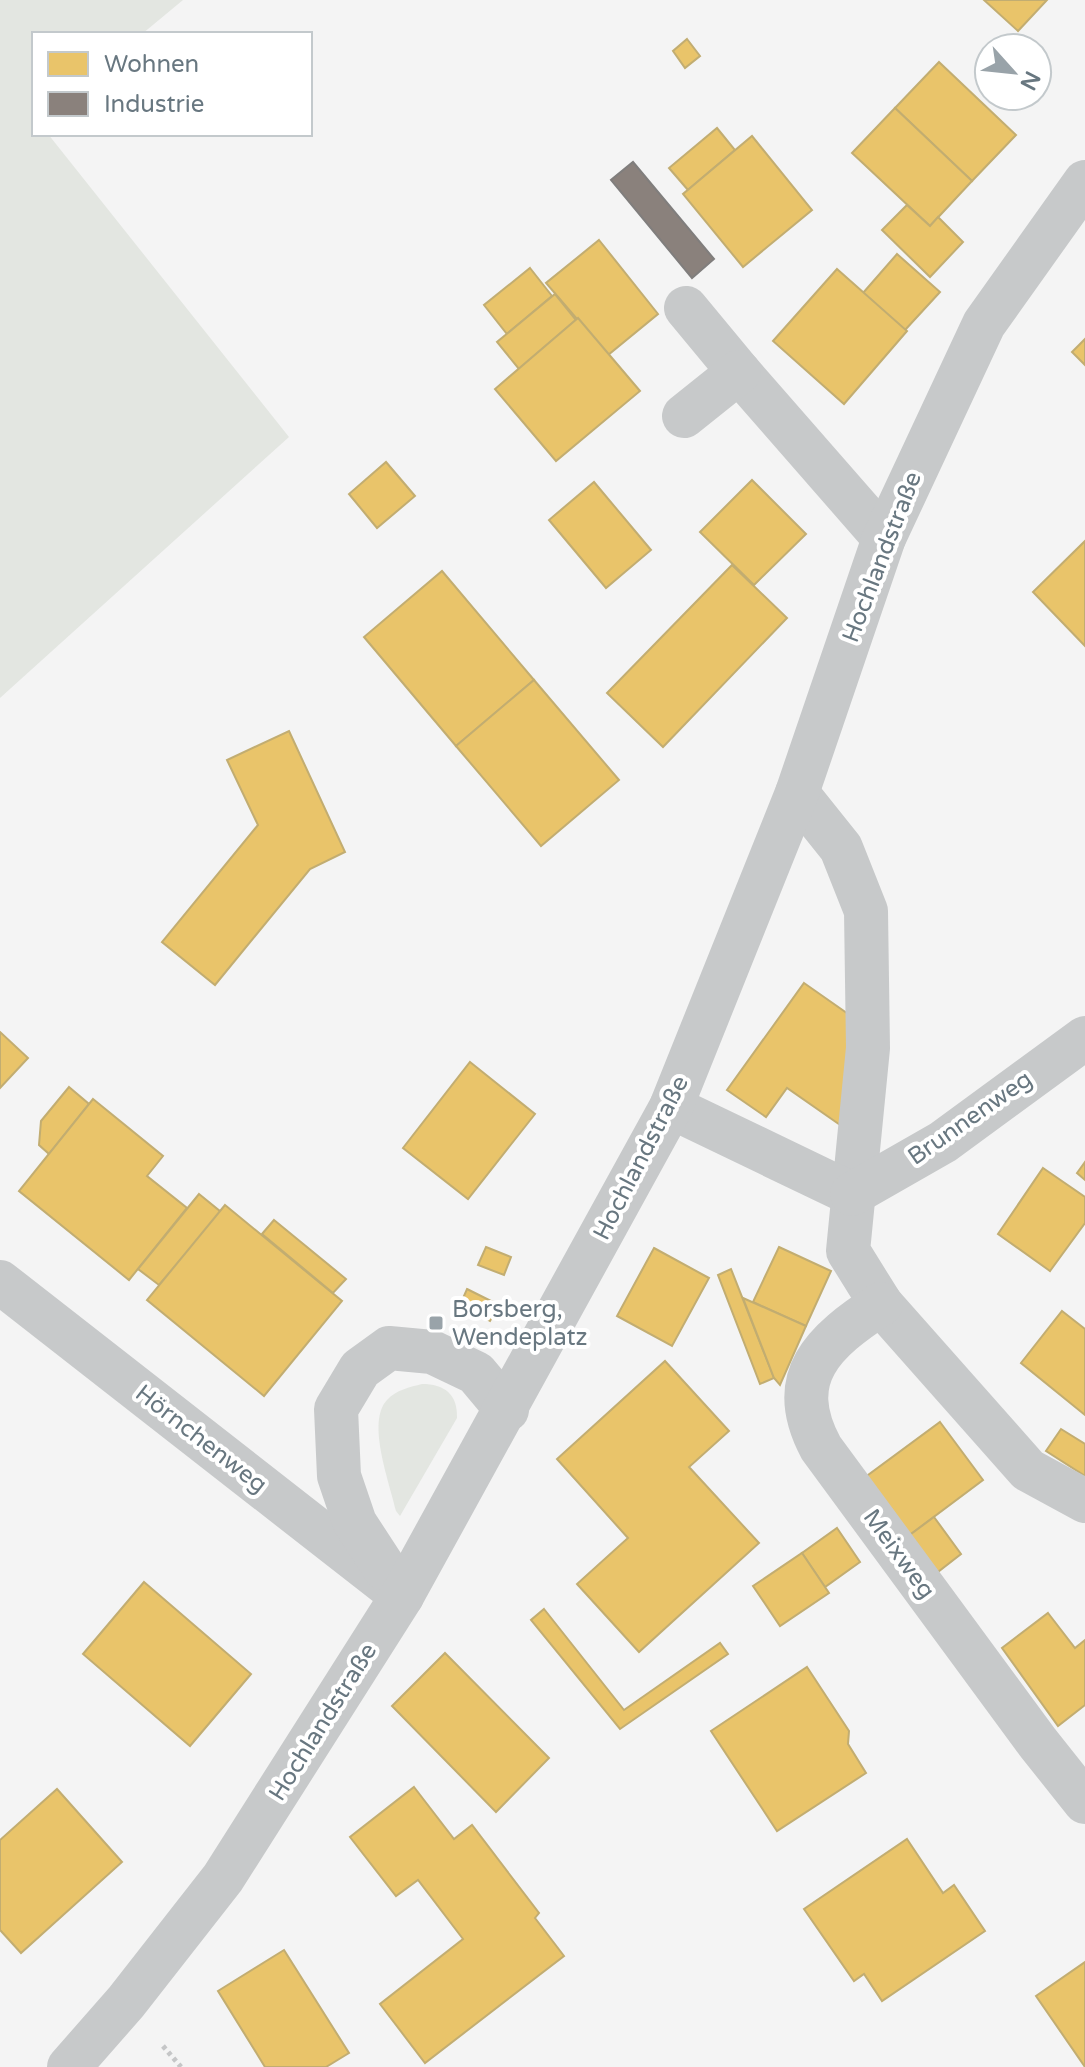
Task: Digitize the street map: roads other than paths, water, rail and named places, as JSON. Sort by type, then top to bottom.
[{"type":"street","name":"Hochlandstraße","points":[[69,2067],[126,2002],[223,1878],[402,1596],[671,1107],[797,793],[884,538],[984,324],[1085,182]]},
{"type":"street","points":[[686,308],[884,538]]},
{"type":"street","points":[[684,416],[739,372]]},
{"type":"street","points":[[797,793],[841,848],[866,911],[868,1048],[848,1251],[881,1304],[1028,1470],[1085,1501]]},
{"type":"street","name":"Brunnenweg","points":[[852,1194],[943,1142],[1085,1038]]},
{"type":"street","points":[[671,1107],[852,1194]]},
{"type":"street","name":"Hörnchenweg","points":[[0,1282],[402,1596]]},
{"type":"street","name":"Meixweg","points":[[881,1304],[830,1340],[815,1363],[807,1403],[810,1428],[840,1473],[1085,1802]]},
{"type":"street","points":[[402,1596],[355,1523],[339,1476],[336,1409],[360,1369],[389,1348],[432,1352],[476,1373],[507,1410]]},
{"type":"place","name":"Borsberg, Wendeplatz","points":[[436,1323]]}]
